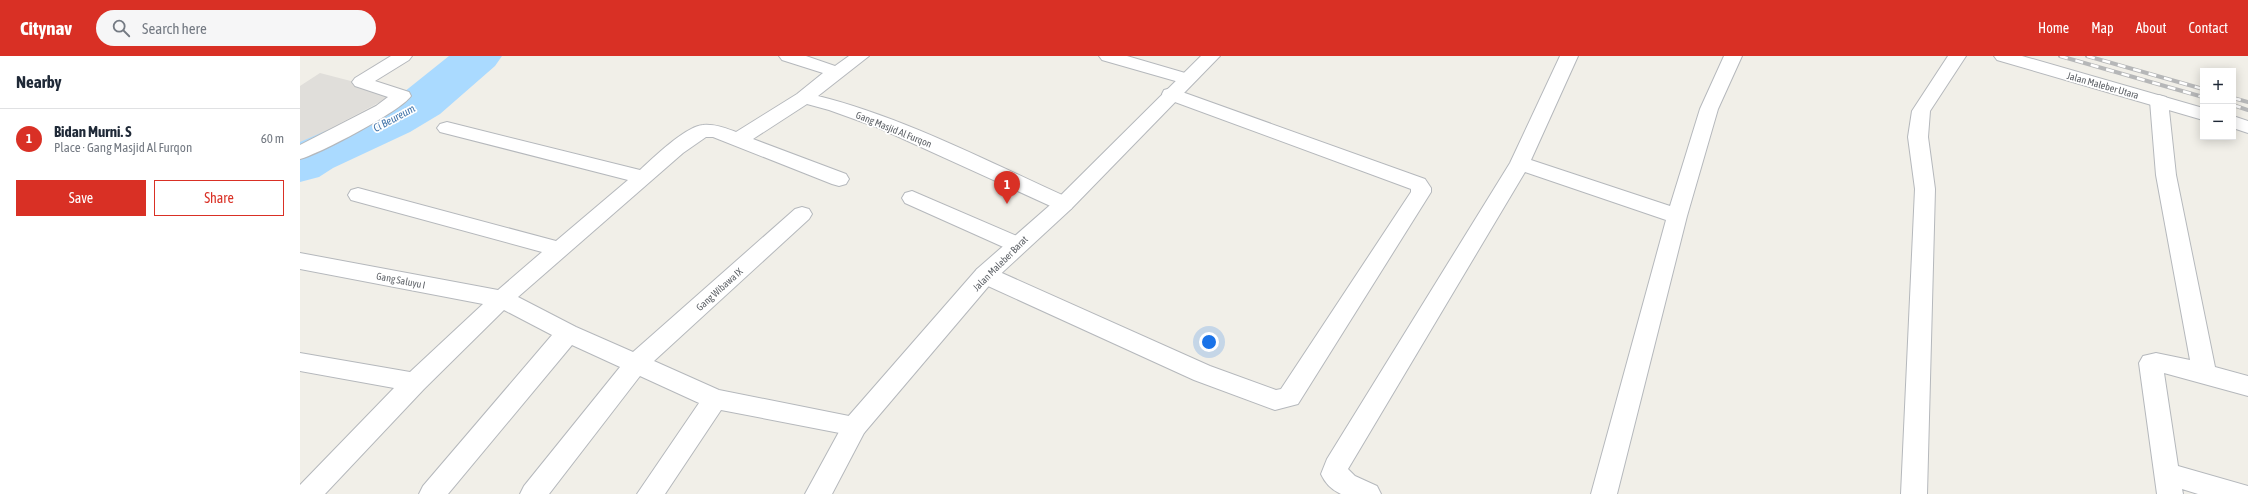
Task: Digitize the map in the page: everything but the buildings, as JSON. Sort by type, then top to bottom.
[{"type":"street","points":[[300,153],[383,110],[402,96],[361,82],[403,56]]},
{"type":"street","points":[[788,56],[832,70],[835,73]]},
{"type":"street","points":[[737,141],[762,122],[782,113],[804,98],[835,73],[860,56]]},
{"type":"street","points":[[1108,56],[1186,79]]},
{"type":"street","name":"Jalan Maleber Barat","points":[[818,494],[855,426],[985,275],[1064,204],[1170,94],[1211,56]]},
{"type":"street","points":[[1368,494],[1339,480],[1334,474],[1336,467],[1520,164],[1569,56]]},
{"type":"street","points":[[1604,494],[1677,216],[1709,109],[1733,56]]},
{"type":"street","points":[[1914,494],[1925,189],[1918,137],[1921,111],[1957,56]]},
{"type":"street","name":"Jalan Maleber Utara","points":[[2003,56],[2200,113]]},
{"type":"street","points":[[985,275],[1202,373],[1275,400],[1289,397],[1421,192],[1421,188],[1418,184],[1170,94]]},
{"type":"street","name":"Gang Masjid Al Furqon","points":[[804,98],[836,106],[886,124],[1064,204]]},
{"type":"street","points":[[2159,101],[2166,175],[2204,373]]},
{"type":"street","points":[[2236,123],[2248,126]]},
{"type":"street","points":[[447,128],[643,177]]},
{"type":"street","points":[[307,489],[502,299],[676,149],[702,131],[715,131],[737,141],[839,179]]},
{"type":"street","points":[[1520,164],[1677,216]]},
{"type":"street","points":[[358,195],[559,249]]},
{"type":"street","points":[[912,198],[1018,245]]},
{"type":"street","name":"Gang Wibawa IX","points":[[533,494],[637,364],[802,214]]},
{"type":"street","name":"Gang Saluyu I","points":[[300,261],[502,299],[568,333],[715,399],[855,426]]},
{"type":"street","points":[[432,494],[568,333]]},
{"type":"street","points":[[300,362],[416,382]]},
{"type":"street","points":[[2239,494],[2168,484],[2151,364],[2156,362],[2204,373],[2248,386]]},
{"type":"street","points":[[650,494],[715,399]]},
{"type":"shaded area","points":[[320,73],[397,93],[329,129],[300,148],[300,86]]},
{"type":"waterway","name":"Ci Beureum","points":[[300,165],[314,156],[392,121],[422,103],[478,56]]},
{"type":"railway","points":[[2060,56],[2200,96]]},
{"type":"railway","points":[[2087,56],[2200,88]]},
{"type":"railway","points":[[2236,99],[2248,102]]},
{"type":"railway","points":[[2236,106],[2248,110]]},
{"type":"place","name":"Bidan Murni. S","points":[[1007,204]]}]
